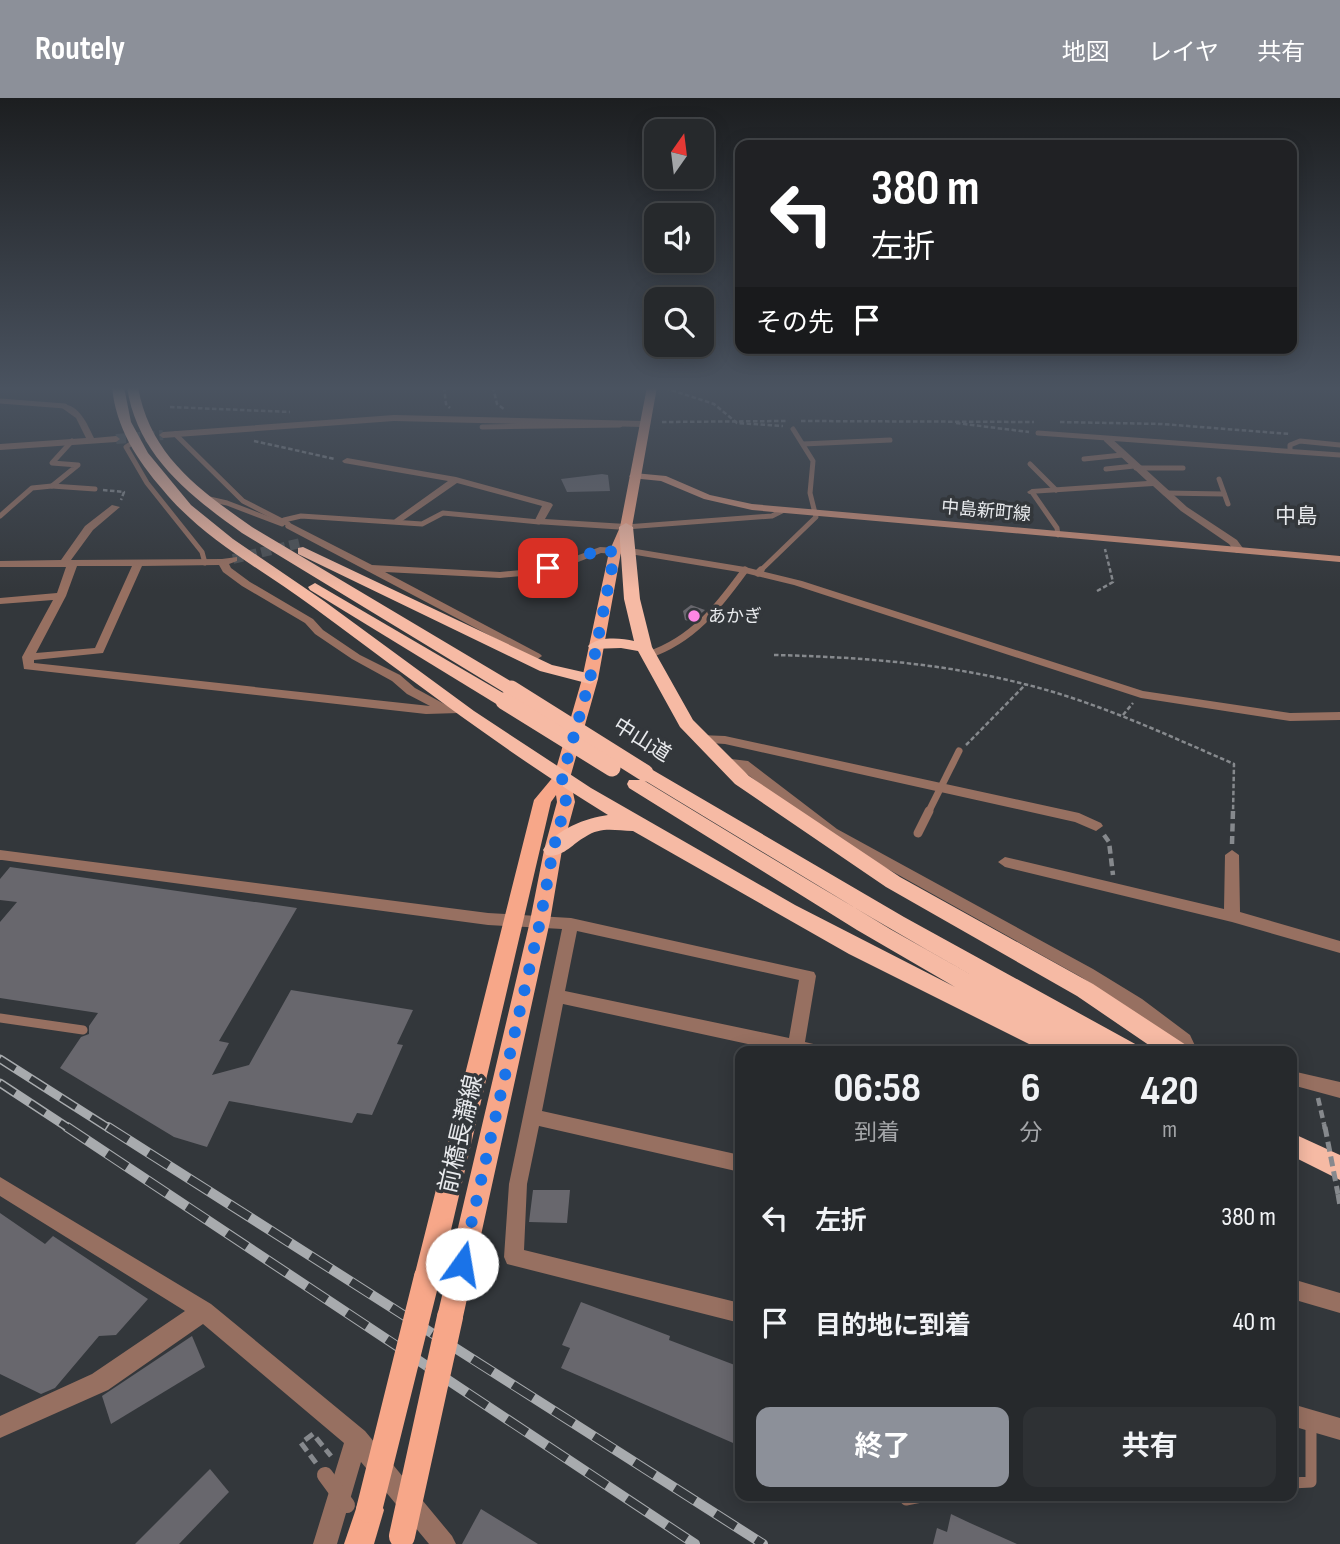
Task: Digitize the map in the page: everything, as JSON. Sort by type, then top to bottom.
[{"type":"highway","name":"中山道","points":[[143,454],[150,466],[196,507],[248,545],[508,695]]},
{"type":"highway","name":"中山道","points":[[161,454],[207,502],[247,530],[640,778],[805,888],[949,971],[1090,1046]]},
{"type":"highway","points":[[150,466],[168,492],[208,529],[286,579],[452,709],[642,828],[887,964],[1056,1046]]},
{"type":"highway","points":[[207,502],[546,668],[590,679]]},
{"type":"highway","points":[[626,527],[622,552],[646,651],[686,723],[742,780],[892,881],[1085,990],[1169,1046]]},
{"type":"highway","points":[[597,646],[621,643],[646,651]]},
{"type":"highway","name":"中山道","points":[[640,778],[1118,1046]]},
{"type":"highway","points":[[553,850],[576,831],[600,822],[624,823],[642,828]]},
{"type":"highway","points":[[1297,1146],[1340,1168]]},
{"type":"main road","points":[[626,527],[638,454]]},
{"type":"main road","name":"中島新町線","points":[[634,476],[663,478],[727,503],[782,510],[1340,559]]},
{"type":"main road","name":"前橋長瀞線","points":[[359,1544],[358,1508],[427,1277],[543,800],[562,778],[622,552]]},
{"type":"main road","name":"前橋長瀞線","points":[[401,1540],[540,922],[553,850],[566,802],[562,778]]},
{"type":"street","points":[[1122,455],[1165,494],[1233,542],[1240,551]]},
{"type":"street","points":[[347,461],[456,480],[548,505],[539,522],[626,527]]},
{"type":"street","points":[[398,521],[456,480]]},
{"type":"street","points":[[1032,492],[1153,483]]},
{"type":"street","points":[[115,507],[89,528],[68,564],[61,596],[28,657],[28,666],[426,710],[452,709]]},
{"type":"street","points":[[287,523],[536,656]]},
{"type":"street","points":[[302,543],[317,539]]},
{"type":"street","points":[[370,568],[500,575],[532,572],[564,564],[600,550],[745,570],[1141,694],[1290,717],[1340,716]]},
{"type":"street","points":[[0,564],[228,561],[227,569],[300,614],[319,632],[356,657],[396,678],[411,691],[452,709]]},
{"type":"street","points":[[28,657],[99,651],[138,564]]},
{"type":"street","points":[[0,600],[61,596]]},
{"type":"street","points":[[700,739],[725,740],[942,787],[1079,818],[1096,825]]},
{"type":"street","points":[[723,761],[743,764],[832,832],[1097,979],[1136,1004],[1184,1040],[1187,1046]]},
{"type":"street","points":[[1,855],[488,919],[514,918],[570,924],[808,976],[796,1046],[557,996]]},
{"type":"street","points":[[1232,855],[1232,916]]},
{"type":"street","points":[[1005,862],[1232,916],[1340,947]]},
{"type":"street","points":[[570,924],[518,1184],[514,1257],[735,1312]]},
{"type":"street","points":[[1297,1079],[1340,1090]]},
{"type":"street","points":[[533,1117],[735,1163]]},
{"type":"street","points":[[0,1186],[204,1311],[357,1439],[444,1544]]},
{"type":"street","points":[[1297,1290],[1340,1303]]},
{"type":"street","points":[[0,1427],[100,1382],[204,1311]]},
{"type":"street","points":[[1301,1418],[1340,1429]]},
{"type":"street","points":[[326,1544],[357,1439]]},
{"type":"street","points":[[325,1475],[358,1508]]},
{"type":"lane","points":[[52,486],[78,466],[52,463],[60,454]]},
{"type":"lane","points":[[130,454],[202,552],[205,563]]},
{"type":"lane","points":[[196,454],[243,501],[287,523]]},
{"type":"lane","points":[[758,573],[816,517],[810,493],[813,461],[809,454]]},
{"type":"lane","points":[[1084,459],[1122,455]]},
{"type":"lane","points":[[1030,464],[1056,490]]},
{"type":"lane","points":[[1106,469],[1184,468]]},
{"type":"lane","points":[[1219,479],[1228,504]]},
{"type":"lane","points":[[0,516],[32,488],[52,486],[94,489]]},
{"type":"lane","points":[[1032,492],[1058,535]]},
{"type":"lane","points":[[1165,494],[1224,494]]},
{"type":"lane","points":[[207,502],[227,503],[287,523]]},
{"type":"lane","points":[[626,527],[772,516],[782,510]]},
{"type":"lane","points":[[287,523],[297,516],[422,524],[443,513],[539,522]]},
{"type":"lane","points":[[646,651],[692,635],[708,619],[745,570]]},
{"type":"lane","points":[[918,833],[959,751]]},
{"type":"lane","points":[[0,1018],[83,1030]]},
{"type":"lane","points":[[1297,1483],[1311,1482],[1301,1418]]},
{"type":"path","points":[[317,454],[347,461]]},
{"type":"path","points":[[94,489],[124,492],[115,507]]},
{"type":"path","points":[[1097,591],[1113,582],[1102,538]]},
{"type":"path","points":[[774,655],[862,657],[968,671],[1026,684],[1123,715],[1234,764],[1232,855]]},
{"type":"path","points":[[959,751],[1026,684]]},
{"type":"path","points":[[1096,825],[1109,842],[1115,890]]},
{"type":"path","points":[[1314,1083],[1340,1206]]},
{"type":"path","points":[[325,1475],[302,1443],[313,1434],[331,1456]]},
{"type":"building","points":[[608,475],[610,491],[567,492],[561,479]]},
{"type":"building","name":"あかぎ","points":[[691,605],[705,610],[692,622],[685,620],[683,611]]},
{"type":"building","points":[[10,867],[297,908],[219,1041],[229,1043],[212,1075],[249,1065],[291,990],[413,1010],[397,1044],[403,1045],[372,1115],[357,1113],[352,1123],[229,1101],[207,1147],[174,1137],[60,1068],[81,1037],[89,1034],[89,1026],[98,1013],[0,998],[0,922],[17,902],[0,900],[0,879]]},
{"type":"building","points":[[533,1190],[570,1190],[567,1223],[529,1222]]},
{"type":"building","points":[[0,1213],[45,1244],[53,1236],[148,1299],[116,1335],[99,1336],[55,1388],[41,1394],[0,1374]]},
{"type":"building","points":[[581,1302],[670,1336],[669,1340],[735,1365],[735,1444],[561,1368],[570,1348],[562,1345]]},
{"type":"building","points":[[192,1336],[205,1367],[111,1424],[102,1396]]},
{"type":"building","points":[[210,1469],[229,1492],[179,1544],[135,1544]]},
{"type":"building","points":[[481,1509],[538,1544],[462,1544]]},
{"type":"building","points":[[951,1514],[1017,1544],[933,1544],[937,1528],[947,1532]]},
{"type":"tunnel","points":[[233,559],[301,543]]},
{"type":"railway","points":[[0,1059],[110,1129]]},
{"type":"railway","points":[[0,1083],[70,1129]]},
{"type":"railway","points":[[67,1127],[695,1544]]},
{"type":"railway","points":[[108,1127],[763,1544]]},
{"type":"place","name":"あかぎ","points":[[694,616]]},
{"type":"district","name":"中島","points":[[1296,516]]},
{"type":"route","points":[[462,1264],[540,922],[553,850],[566,802],[562,778],[590,679],[615,552],[600,550],[548,568]]}]
